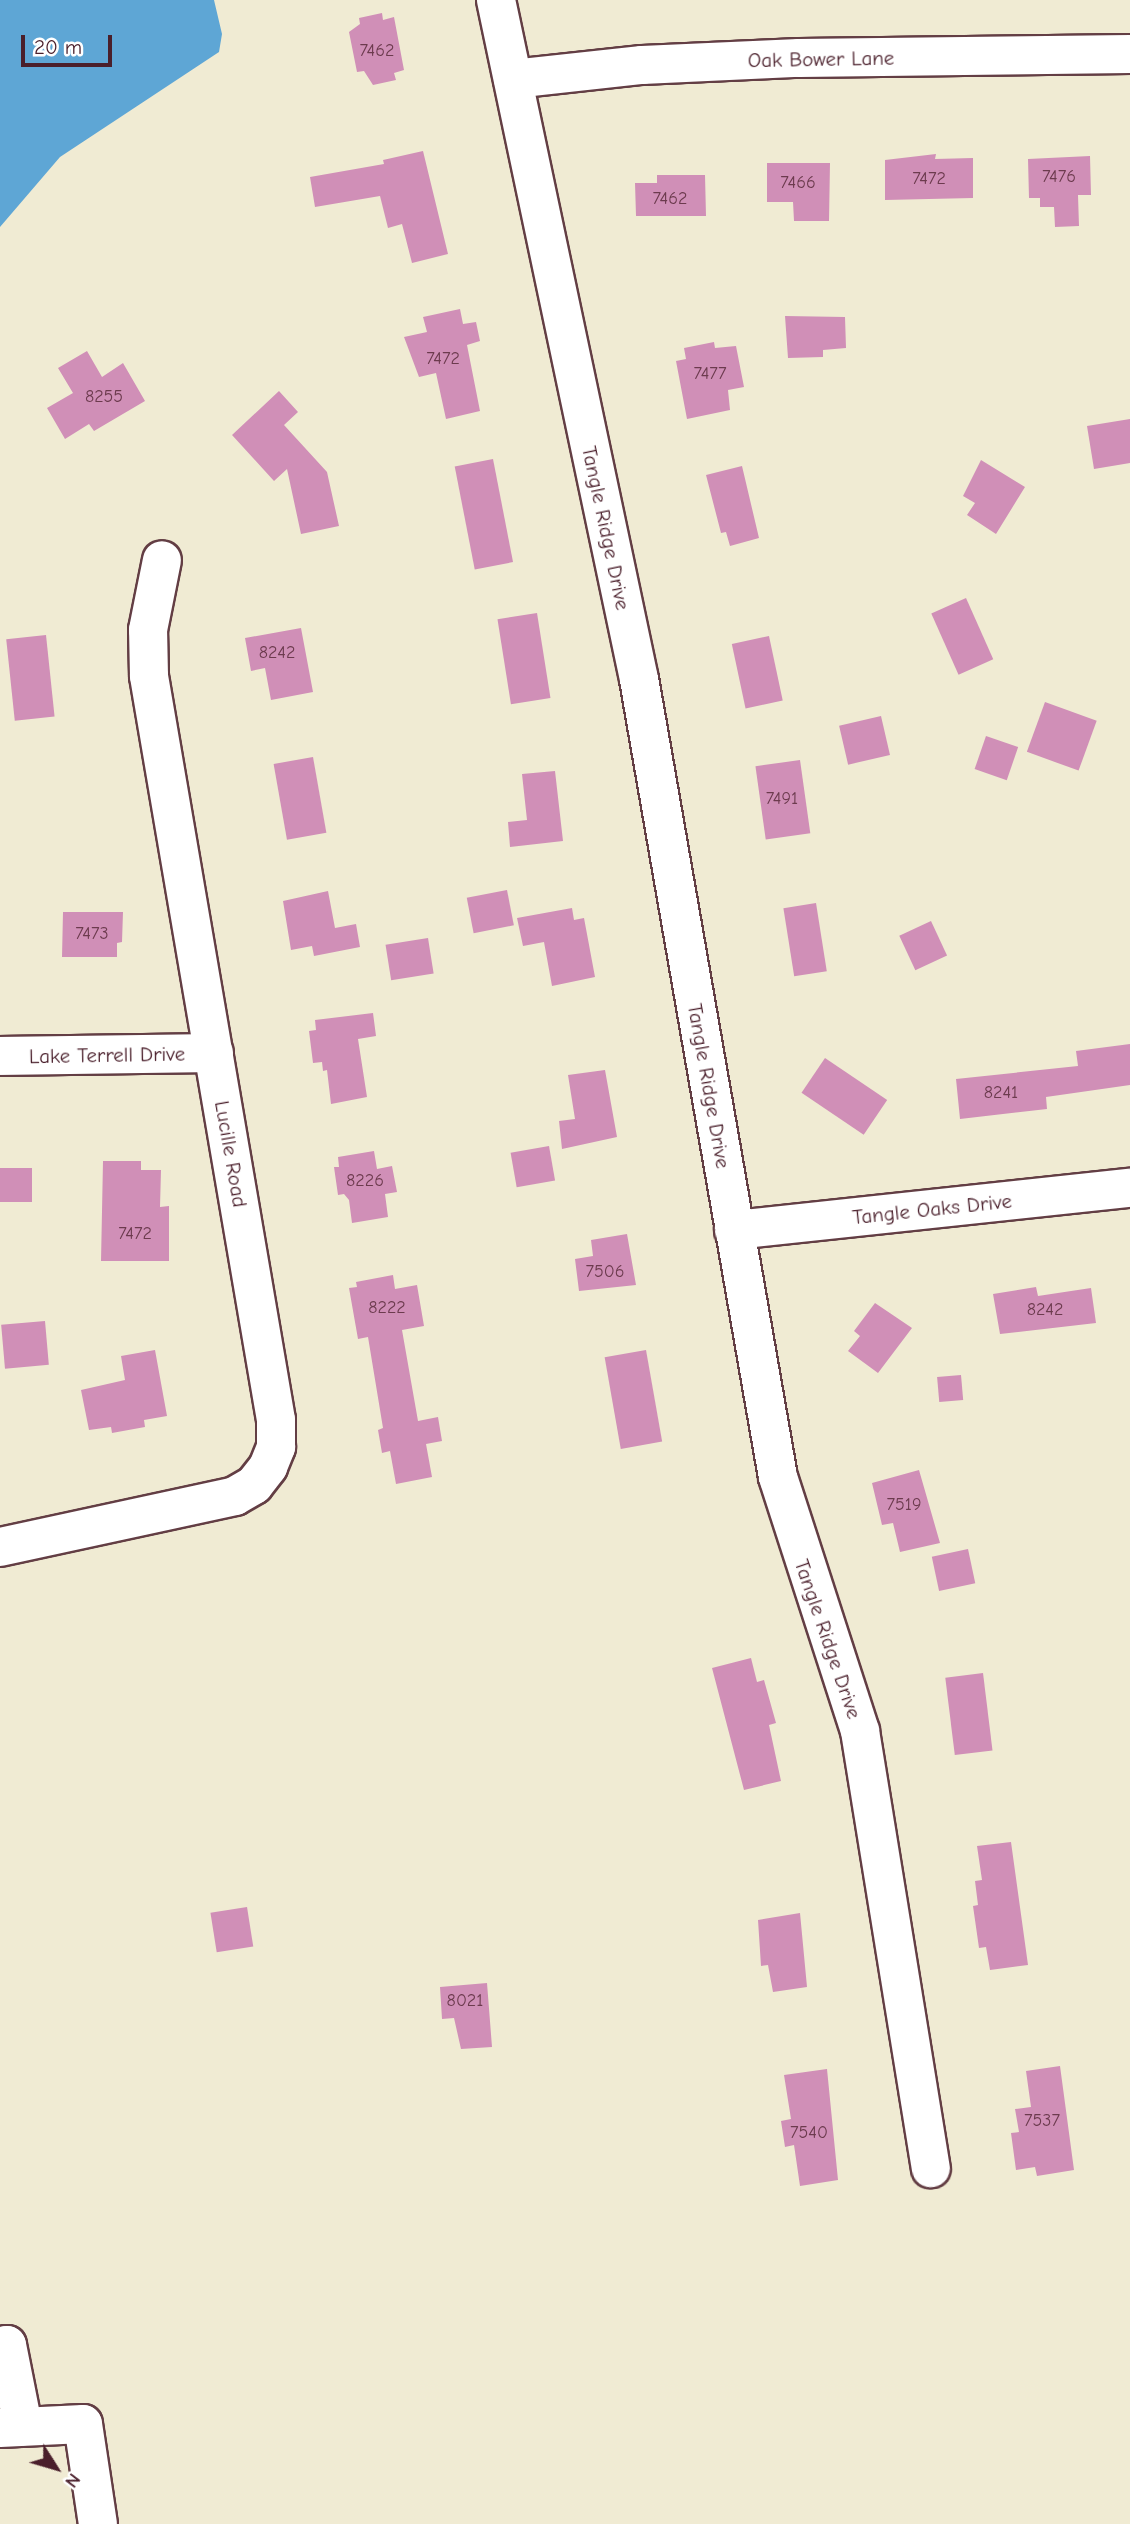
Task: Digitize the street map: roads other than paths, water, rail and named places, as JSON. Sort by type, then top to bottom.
[{"type":"street","name":"Tangle Ridge Drive","points":[[496,0],[639,679],[778,1477],[860,1731],[931,2168]]},
{"type":"street","name":"Oak Bower Lane","points":[[513,79],[642,65],[799,58],[1130,54]]},
{"type":"street","name":"Lucille Road","points":[[0,1547],[235,1496],[254,1485],[268,1468],[276,1447],[276,1420],[149,676],[148,630],[162,560]]},
{"type":"street","name":"Lake Terrell Drive","points":[[0,1056],[214,1053]]},
{"type":"street","name":"Tangle Oaks Drive","points":[[734,1230],[1130,1188]]},
{"type":"street","points":[[0,2346],[7,2345],[11,2427],[83,2424],[98,2524]]},
{"type":"water","points":[[0,0],[214,0],[222,34],[219,52],[60,157],[0,227]]}]
